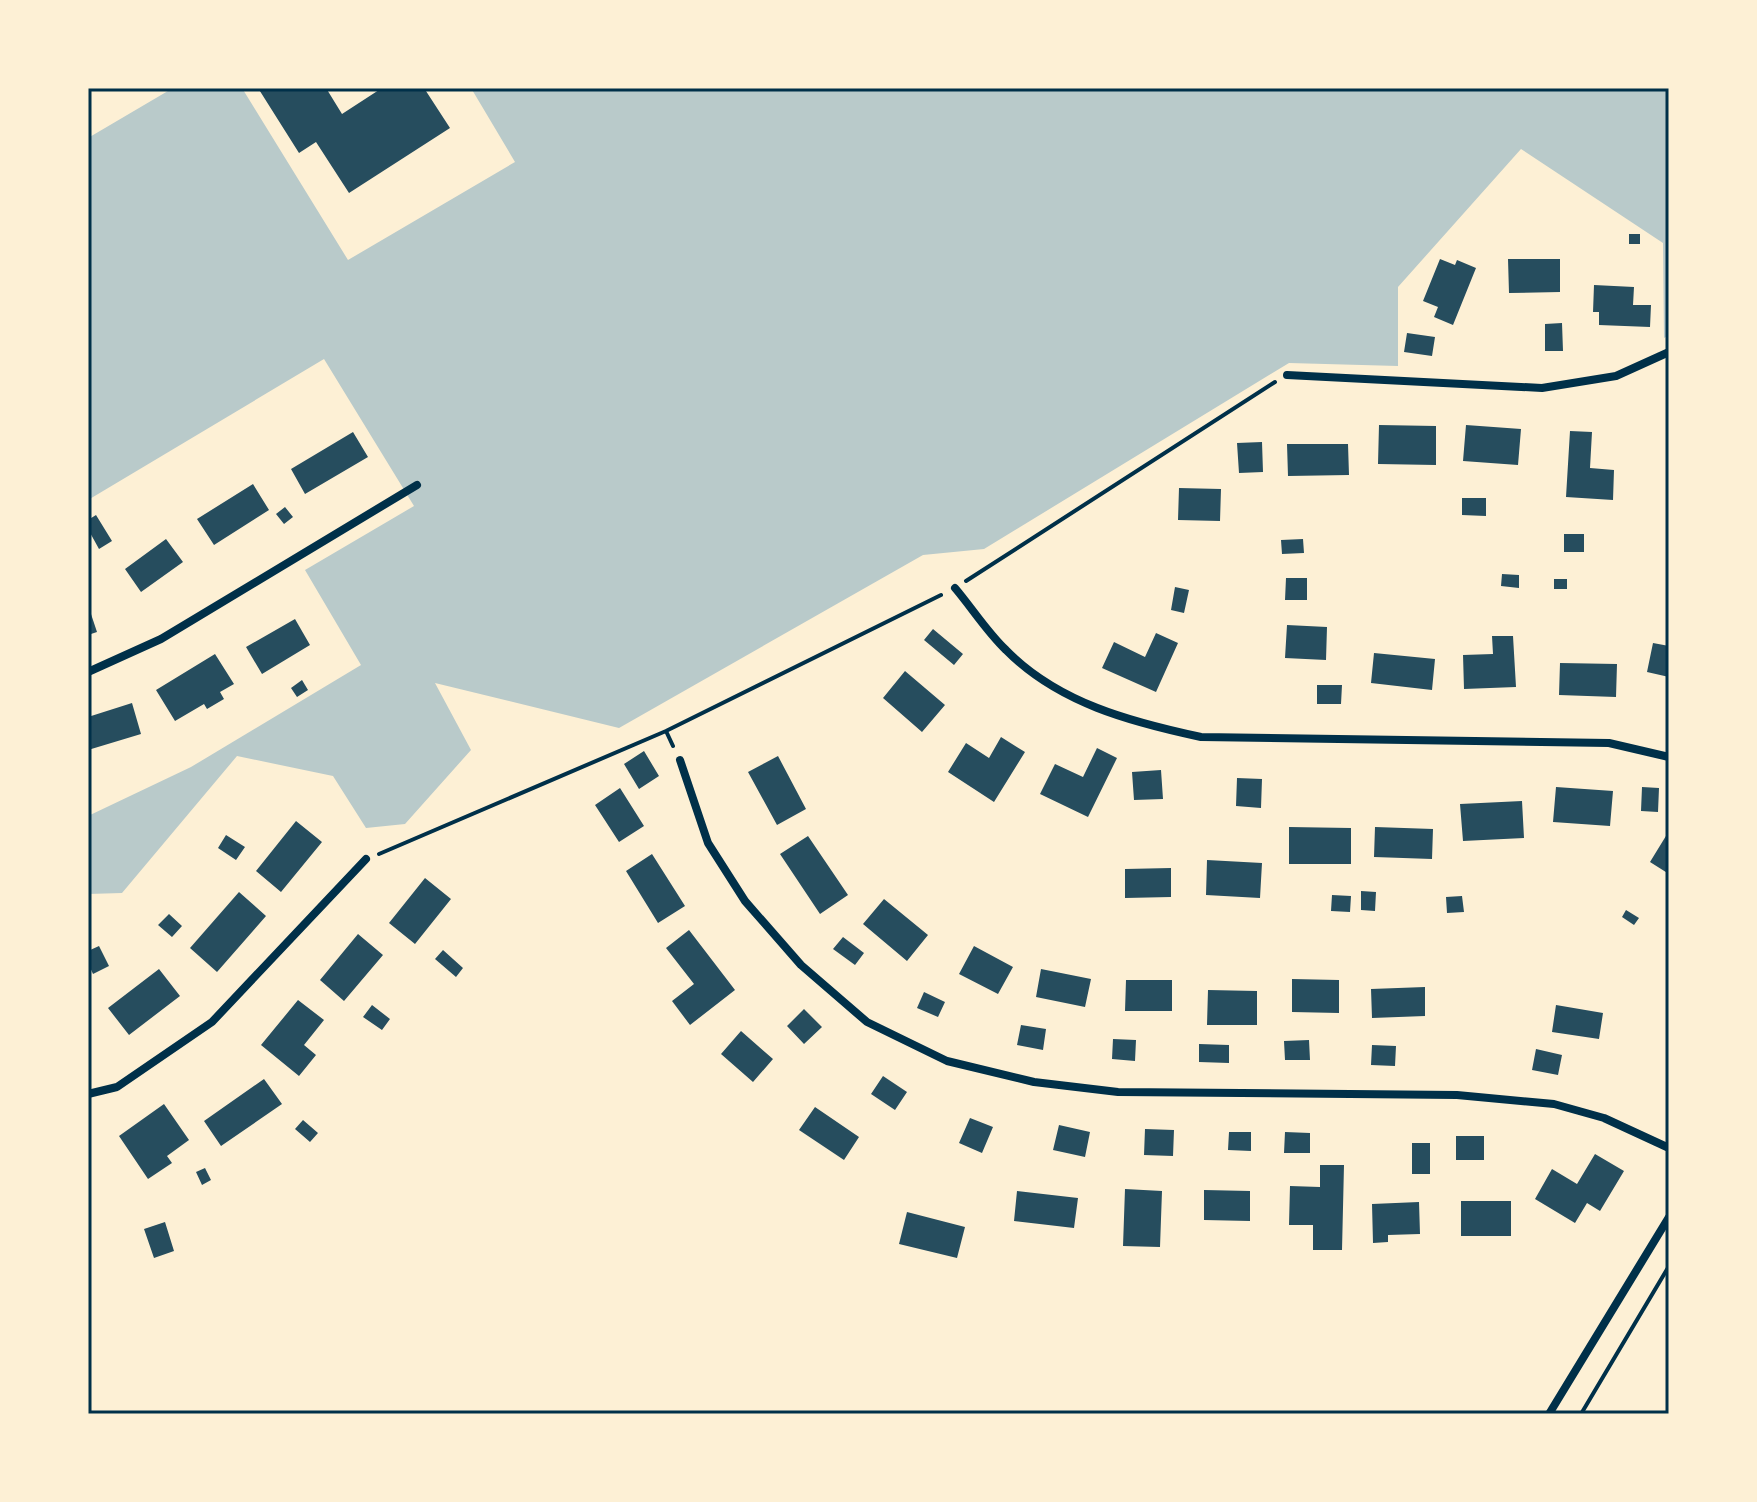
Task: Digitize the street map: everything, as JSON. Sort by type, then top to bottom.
[{"type":"street","points":[[1287,375],[1542,388],[1616,376],[1669,352]]},
{"type":"street","points":[[88,672],[161,639],[417,485]]},
{"type":"street","points":[[955,588],[1006,651],[1046,683],[1089,705],[1142,725],[1201,737],[1609,743],[1669,757]]},
{"type":"street","points":[[680,760],[708,843],[745,901],[801,965],[867,1022],[947,1061],[1034,1082],[1118,1092],[1457,1095],[1554,1104],[1604,1118],[1669,1148]]},
{"type":"street","points":[[88,1094],[117,1087],[212,1022],[366,859]]},
{"type":"street","points":[[1549,1414],[1669,1217]]},
{"type":"path","points":[[366,859],[666,731],[955,588],[1287,375]]},
{"type":"path","points":[[1581,1414],[1669,1266]]},
{"type":"shaded area","points":[[173,88],[242,88],[348,260],[515,162],[471,88],[1669,88],[1669,335],[1664,338],[1663,243],[1521,149],[1398,287],[1398,366],[1289,363],[984,549],[923,555],[619,728],[435,683],[471,750],[405,824],[366,828],[333,776],[237,756],[122,893],[88,894],[88,816],[191,767],[361,665],[305,570],[414,506],[324,359],[88,500],[88,138]]},
{"type":"building","points":[[258,88],[326,88],[342,114],[382,88],[424,88],[450,128],[349,193],[316,142],[299,153]]},
{"type":"building","points":[[1629,234],[1640,234],[1640,244],[1629,244]]},
{"type":"building","points":[[1440,259],[1455,265],[1457,260],[1476,268],[1453,325],[1434,317],[1438,307],[1423,301]]},
{"type":"building","points":[[1508,259],[1560,259],[1560,292],[1509,293]]},
{"type":"building","points":[[1594,285],[1634,287],[1633,305],[1651,305],[1650,327],[1599,325],[1599,312],[1593,312]]},
{"type":"building","points":[[1562,323],[1563,351],[1545,351],[1545,324]]},
{"type":"building","points":[[1407,333],[1435,337],[1432,356],[1404,352]]},
{"type":"building","points":[[1379,425],[1436,426],[1436,465],[1378,464]]},
{"type":"building","points":[[1466,425],[1521,429],[1518,465],[1463,461]]},
{"type":"building","points":[[1570,431],[1592,432],[1590,468],[1614,470],[1613,500],[1566,497]]},
{"type":"building","points":[[353,432],[368,457],[305,494],[291,469]]},
{"type":"building","points":[[1262,442],[1263,472],[1239,473],[1237,443]]},
{"type":"building","points":[[1287,444],[1348,444],[1349,475],[1288,476]]},
{"type":"building","points":[[253,484],[269,510],[214,545],[197,519]]},
{"type":"building","points":[[1179,488],[1221,489],[1220,521],[1178,520]]},
{"type":"building","points":[[1462,498],[1486,498],[1486,516],[1462,515]]},
{"type":"building","points":[[285,507],[293,517],[284,524],[276,514]]},
{"type":"building","points":[[96,515],[112,541],[99,549],[88,529],[88,520]]},
{"type":"building","points":[[1564,534],[1584,534],[1584,552],[1564,552]]},
{"type":"building","points":[[166,539],[183,562],[141,592],[125,569]]},
{"type":"building","points":[[1303,539],[1304,553],[1282,554],[1281,540]]},
{"type":"building","points":[[1502,574],[1519,575],[1519,588],[1501,586]]},
{"type":"building","points":[[1286,578],[1307,578],[1307,600],[1285,600]]},
{"type":"building","points":[[1554,579],[1567,579],[1567,589],[1554,589]]},
{"type":"building","points":[[1175,587],[1189,590],[1184,613],[1171,610]]},
{"type":"building","points":[[88,605],[97,632],[88,635]]},
{"type":"building","points":[[295,619],[310,645],[262,674],[246,647]]},
{"type":"building","points":[[1287,625],[1327,627],[1326,660],[1285,658]]},
{"type":"building","points":[[933,629],[963,654],[954,665],[924,640]]},
{"type":"building","points":[[1156,633],[1178,643],[1156,692],[1102,668],[1114,642],[1145,657]]},
{"type":"building","points":[[1492,636],[1513,636],[1516,687],[1464,689],[1463,655],[1493,654]]},
{"type":"building","points":[[1653,643],[1669,646],[1669,677],[1647,672]]},
{"type":"building","points":[[1374,653],[1435,659],[1432,690],[1371,683]]},
{"type":"building","points":[[215,654],[234,684],[220,692],[224,699],[207,709],[204,704],[175,721],[156,690]]},
{"type":"building","points":[[1560,663],[1617,664],[1616,697],[1559,695]]},
{"type":"building","points":[[905,671],[945,705],[922,732],[883,698]]},
{"type":"building","points":[[302,680],[308,690],[297,697],[291,688]]},
{"type":"building","points":[[1317,685],[1342,685],[1341,704],[1317,704]]},
{"type":"building","points":[[132,703],[141,734],[88,750],[88,717]]},
{"type":"building","points":[[1001,737],[1025,752],[994,802],[948,772],[966,743],[989,758]]},
{"type":"building","points":[[1097,748],[1117,758],[1088,817],[1040,794],[1055,764],[1083,777]]},
{"type":"building","points":[[644,751],[659,776],[639,789],[624,764]]},
{"type":"building","points":[[778,756],[806,809],[777,825],[748,772]]},
{"type":"building","points":[[1161,770],[1163,799],[1134,800],[1132,772]]},
{"type":"building","points":[[1237,778],[1262,779],[1261,808],[1236,806]]},
{"type":"building","points":[[1556,787],[1613,791],[1610,826],[1553,822]]},
{"type":"building","points":[[1642,787],[1659,788],[1658,812],[1641,811]]},
{"type":"building","points":[[620,788],[644,826],[619,842],[595,805]]},
{"type":"building","points":[[1522,801],[1524,838],[1463,841],[1460,804]]},
{"type":"building","points":[[296,821],[322,842],[281,892],[256,871]]},
{"type":"building","points":[[1289,827],[1351,828],[1351,864],[1289,864]]},
{"type":"building","points":[[1375,827],[1433,829],[1432,859],[1374,857]]},
{"type":"building","points":[[1669,831],[1669,874],[1650,862]]},
{"type":"building","points":[[226,835],[245,847],[236,860],[218,848]]},
{"type":"building","points":[[808,836],[848,895],[820,914],[780,854]]},
{"type":"building","points":[[652,854],[685,906],[658,923],[626,871]]},
{"type":"building","points":[[1207,860],[1262,863],[1260,898],[1206,895]]},
{"type":"building","points":[[1171,868],[1171,897],[1125,898],[1125,869]]},
{"type":"building","points":[[425,878],[451,899],[415,944],[389,923]]},
{"type":"building","points":[[1361,891],[1376,892],[1375,911],[1361,910]]},
{"type":"building","points":[[239,892],[266,916],[217,972],[190,948]]},
{"type":"building","points":[[1332,895],[1351,896],[1350,912],[1331,911]]},
{"type":"building","points":[[1462,896],[1464,912],[1447,913],[1446,897]]},
{"type":"building","points":[[884,899],[928,935],[907,961],[863,924]]},
{"type":"building","points":[[1626,910],[1639,918],[1634,925],[1622,917]]},
{"type":"building","points":[[169,914],[182,926],[172,937],[158,925]]},
{"type":"building","points":[[689,930],[735,990],[690,1025],[672,1001],[694,984],[666,948]]},
{"type":"building","points":[[358,934],[383,955],[344,1001],[320,980]]},
{"type":"building","points":[[843,937],[864,953],[855,965],[833,949]]},
{"type":"building","points":[[99,946],[109,966],[93,974],[88,963],[88,951]]},
{"type":"building","points":[[974,946],[1013,967],[998,994],[959,974]]},
{"type":"building","points":[[443,950],[463,968],[456,977],[435,959]]},
{"type":"building","points":[[159,969],[180,996],[129,1035],[108,1008]]},
{"type":"building","points":[[1041,969],[1091,979],[1085,1007],[1036,997]]},
{"type":"building","points":[[1292,979],[1339,980],[1339,1013],[1292,1012]]},
{"type":"building","points":[[1126,980],[1172,980],[1172,1011],[1125,1011]]},
{"type":"building","points":[[1425,987],[1425,1016],[1372,1018],[1371,989]]},
{"type":"building","points":[[1208,990],[1257,991],[1257,1025],[1207,1025]]},
{"type":"building","points":[[924,992],[945,1002],[938,1017],[917,1008]]},
{"type":"building","points":[[298,1000],[324,1020],[304,1045],[316,1055],[299,1076],[261,1045]]},
{"type":"building","points":[[372,1005],[390,1019],[382,1030],[363,1017]]},
{"type":"building","points":[[1556,1005],[1603,1013],[1599,1039],[1552,1032]]},
{"type":"building","points":[[804,1009],[822,1027],[804,1044],[787,1026]]},
{"type":"building","points":[[1021,1025],[1046,1029],[1043,1050],[1017,1045]]},
{"type":"building","points":[[741,1031],[773,1059],[753,1082],[721,1054]]},
{"type":"building","points":[[1113,1039],[1136,1040],[1135,1061],[1112,1059]]},
{"type":"building","points":[[1309,1040],[1310,1060],[1285,1060],[1284,1041]]},
{"type":"building","points":[[1199,1044],[1229,1045],[1229,1063],[1199,1062]]},
{"type":"building","points":[[1372,1045],[1396,1046],[1395,1066],[1371,1065]]},
{"type":"building","points":[[1536,1049],[1562,1055],[1558,1075],[1532,1070]]},
{"type":"building","points":[[883,1076],[907,1092],[895,1110],[871,1094]]},
{"type":"building","points":[[264,1079],[282,1104],[221,1146],[204,1121]]},
{"type":"building","points":[[164,1104],[189,1140],[167,1156],[172,1163],[148,1179],[119,1136]]},
{"type":"building","points":[[815,1107],[859,1137],[844,1160],[799,1130]]},
{"type":"building","points":[[970,1118],[993,1127],[982,1153],[959,1143]]},
{"type":"building","points":[[303,1120],[318,1133],[310,1142],[295,1129]]},
{"type":"building","points":[[1059,1125],[1090,1132],[1085,1157],[1053,1150]]},
{"type":"building","points":[[1145,1129],[1174,1130],[1173,1156],[1144,1155]]},
{"type":"building","points":[[1229,1132],[1251,1132],[1251,1151],[1228,1150]]},
{"type":"building","points":[[1285,1132],[1310,1133],[1310,1153],[1284,1153]]},
{"type":"building","points":[[1456,1136],[1484,1136],[1484,1160],[1456,1160]]},
{"type":"building","points":[[1412,1143],[1430,1143],[1430,1174],[1412,1174]]},
{"type":"building","points":[[1595,1154],[1624,1171],[1600,1211],[1587,1203],[1575,1223],[1535,1199],[1552,1169],[1577,1184]]},
{"type":"building","points":[[1320,1165],[1344,1165],[1342,1250],[1313,1250],[1313,1225],[1289,1225],[1290,1186],[1320,1187]]},
{"type":"building","points":[[205,1168],[211,1180],[202,1185],[196,1172]]},
{"type":"building","points":[[1125,1189],[1162,1191],[1160,1247],[1123,1246]]},
{"type":"building","points":[[1204,1190],[1250,1191],[1250,1221],[1204,1220]]},
{"type":"building","points":[[1017,1191],[1078,1198],[1074,1228],[1014,1221]]},
{"type":"building","points":[[1461,1201],[1511,1201],[1511,1236],[1461,1236]]},
{"type":"building","points":[[1419,1202],[1420,1234],[1388,1235],[1388,1242],[1373,1243],[1372,1204]]},
{"type":"building","points":[[907,1212],[965,1227],[957,1258],[899,1244]]},
{"type":"building","points":[[165,1222],[174,1251],[154,1258],[144,1229]]}]
